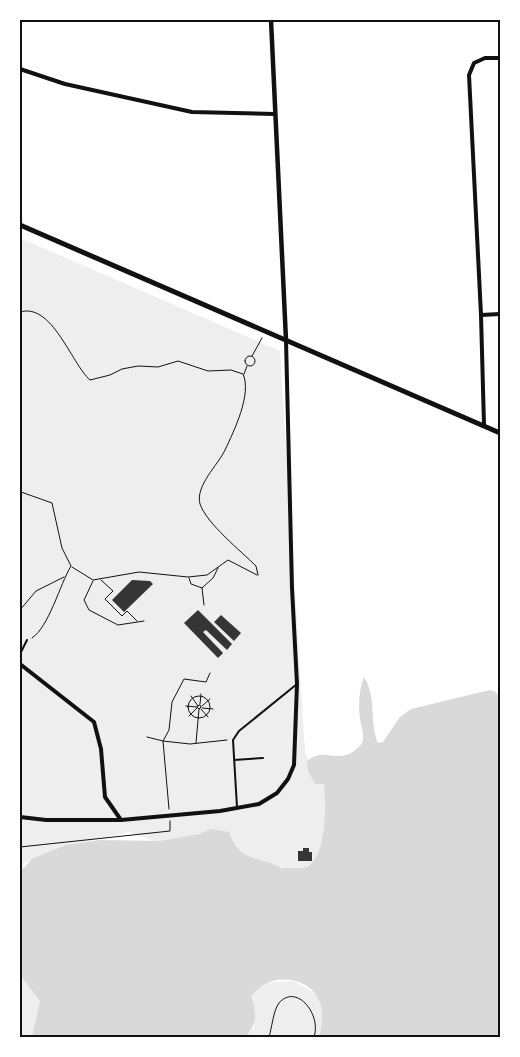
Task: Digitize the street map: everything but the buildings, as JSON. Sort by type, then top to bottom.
[{"type":"main road","points":[[20,225],[500,433]]},
{"type":"street","points":[[20,817],[46,820],[121,820],[169,816],[259,804],[269,799],[283,787],[294,765],[297,684],[292,588],[286,340],[271,20]]},
{"type":"street","points":[[484,425],[481,315],[469,75],[474,63],[486,58],[500,58]]},
{"type":"street","points":[[20,69],[65,84],[192,112],[276,114]]},
{"type":"street","points":[[481,315],[500,314]]},
{"type":"street","points":[[20,664],[94,722],[101,749],[105,797],[121,820]]},
{"type":"lane","points":[[20,654],[27,640]]},
{"type":"lane","points":[[237,808],[233,740],[239,731],[259,713],[297,684]]},
{"type":"lane","points":[[234,760],[263,758]]},
{"type":"path","points":[[20,312],[31,311],[44,319],[62,338],[80,371],[90,380],[110,376],[122,369],[138,366],[158,367],[178,361],[208,370],[231,370],[243,374],[247,383],[245,401],[225,451],[201,491],[200,503],[207,516],[256,566],[258,575],[228,560],[207,575],[188,577],[139,572],[93,580],[72,566],[62,548],[52,503],[21,492],[20,475]]},
{"type":"path","points":[[243,374],[247,365],[245,360],[252,357],[265,332]]},
{"type":"path","points":[[247,365],[254,364],[252,357]]},
{"type":"path","points":[[27,640],[35,637],[55,604],[64,577],[72,566]]},
{"type":"path","points":[[202,588],[213,578],[219,567]]},
{"type":"path","points":[[20,610],[36,592],[64,577]]},
{"type":"path","points":[[188,577],[191,584],[202,588]]},
{"type":"path","points":[[100,579],[113,591],[105,599],[122,616],[128,612],[138,622]]},
{"type":"path","points":[[93,580],[84,600],[89,610],[118,625],[144,621]]},
{"type":"path","points":[[202,588],[204,605]]},
{"type":"path","points":[[20,847],[170,831],[163,741],[169,730],[172,702],[184,679],[206,682],[210,673]]},
{"type":"path","points":[[196,744],[201,695]]},
{"type":"path","points":[[190,715],[187,706],[192,697],[201,695],[209,700],[212,709]]},
{"type":"path","points":[[192,697],[207,716]]},
{"type":"path","points":[[190,715],[209,700]]},
{"type":"path","points":[[187,706],[212,709]]},
{"type":"path","points":[[190,715],[198,718],[207,716],[212,709]]},
{"type":"path","points":[[147,737],[163,741],[196,744],[233,740]]},
{"type":"path","points":[[269,1037],[279,1004],[286,998],[293,998],[305,1002],[311,1009],[317,1023],[314,1037]]},
{"type":"shaded area","points":[[20,238],[280,351],[305,752],[310,764],[339,766],[327,855],[305,867],[271,867],[181,851],[130,832],[76,844],[24,863],[20,884]]},
{"type":"shaded area","points":[[364,677],[372,701],[375,735],[378,743],[383,742],[400,717],[411,709],[490,690],[496,692],[500,700],[500,1037],[319,1037],[322,1018],[321,1004],[315,993],[306,985],[283,979],[271,981],[260,987],[252,996],[255,1018],[252,1027],[245,1037],[32,1037],[40,1001],[20,975],[20,872],[32,859],[66,845],[100,840],[160,841],[200,834],[210,829],[229,832],[233,842],[239,849],[251,857],[281,868],[302,868],[308,866],[319,851],[322,840],[325,803],[324,784],[315,784],[308,771],[307,761],[319,755],[348,755],[359,747],[363,739],[359,703]]},
{"type":"shaded area","points":[[20,972],[40,1001],[34,1037],[20,1037]]},
{"type":"shaded area","points":[[293,981],[311,991],[320,1000],[322,1013],[321,1034],[318,1037],[244,1037],[254,1028],[253,987],[274,982]]}]
